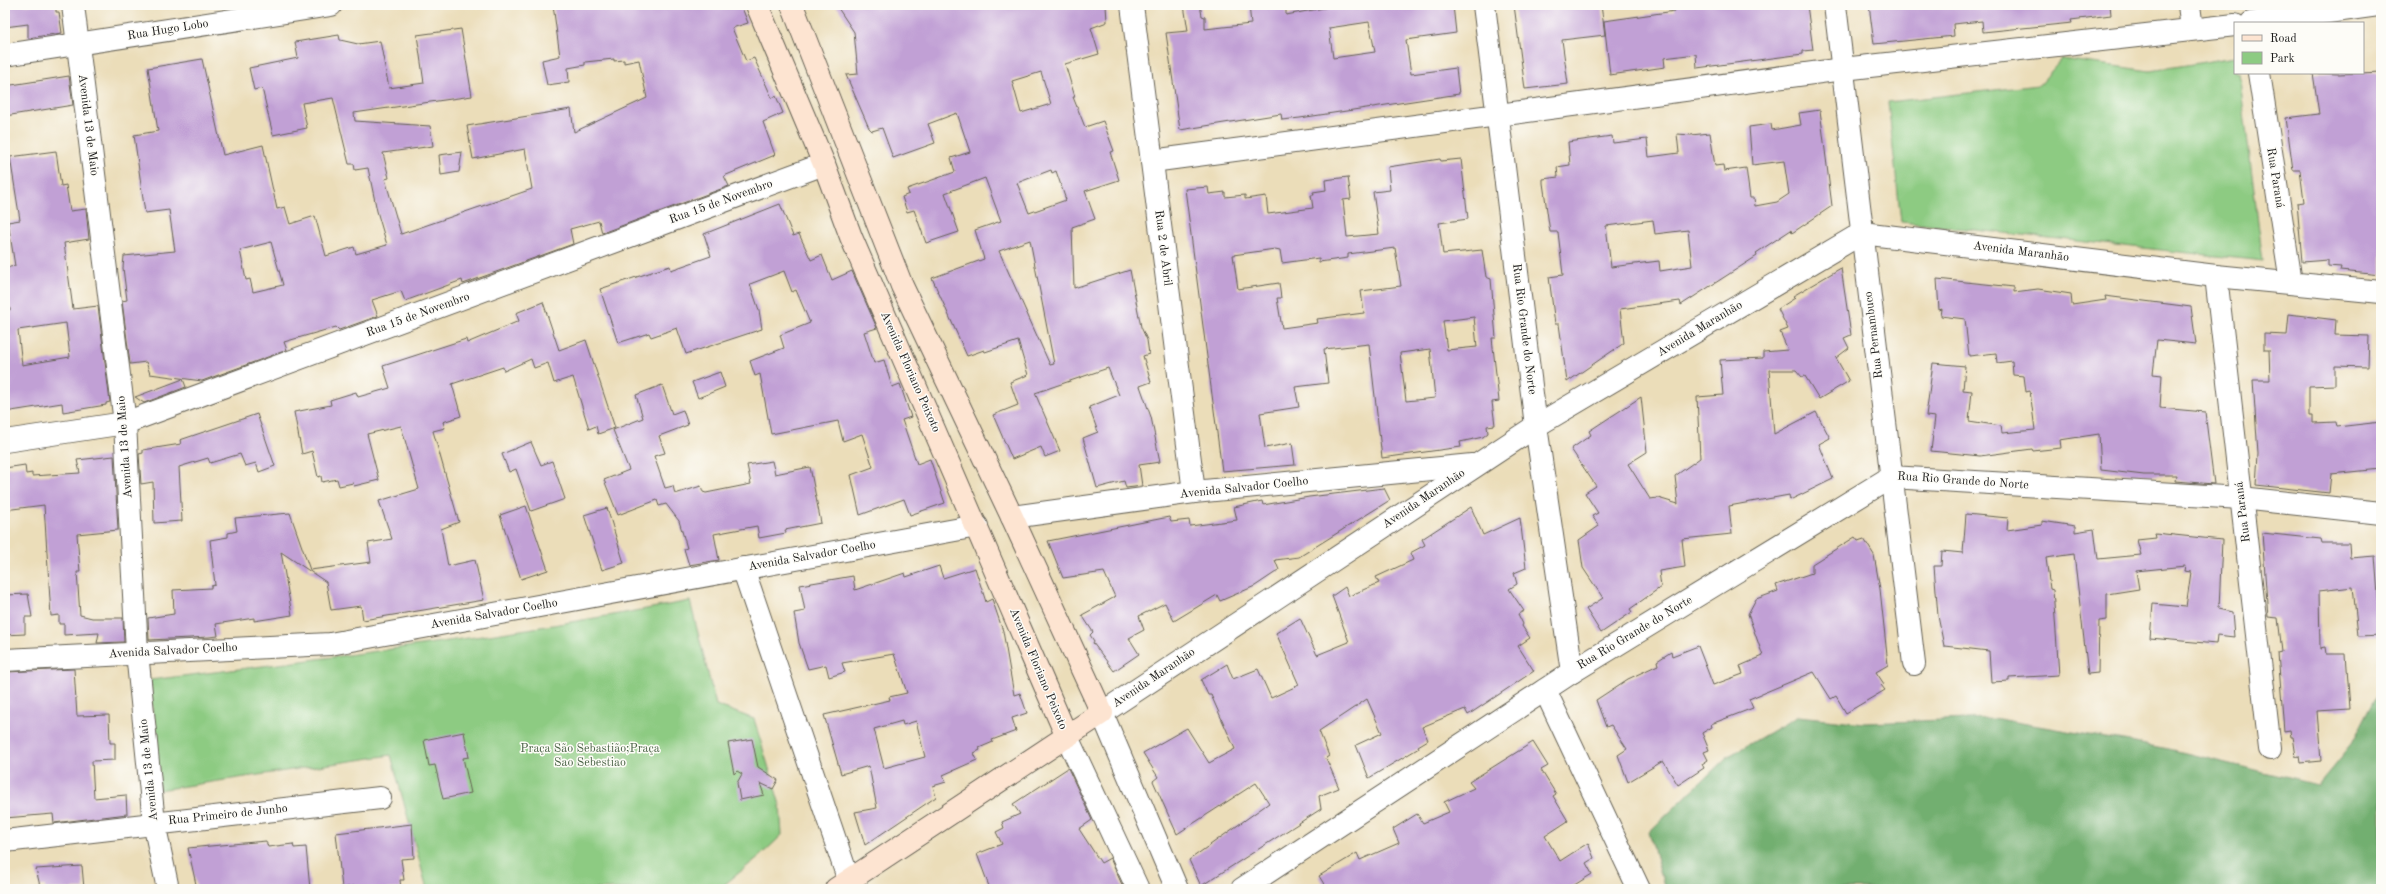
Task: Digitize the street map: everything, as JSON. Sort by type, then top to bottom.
[{"type":"street","name":"Avenida 13 de Maio","points":[[73,5],[125,423],[137,652],[154,824],[168,889]]},
{"type":"street","name":"Rua Hugo Lobo","points":[[5,55],[331,5]]},
{"type":"street","name":"Avenida Floriano Peixoto","points":[[757,5],[824,164],[851,237],[1067,737],[1138,889]]},
{"type":"street","name":"Rua 2 de Abril","points":[[1132,5],[1194,492]]},
{"type":"street","name":"Rua Rio Grande do Norte","points":[[1484,5],[1536,426],[1572,672],[1891,477],[2241,498],[2381,514]]},
{"type":"street","name":"Rua Pernambuco","points":[[1835,5],[1914,664]]},
{"type":"street","points":[[2189,5],[2192,29]]},
{"type":"street","points":[[2258,22],[2378,5]]},
{"type":"street","points":[[769,34],[785,34],[793,28],[795,12]]},
{"type":"street","points":[[795,12],[902,286],[1012,517],[1102,713],[1177,889]]},
{"type":"street","points":[[1152,161],[1843,69],[2234,25]]},
{"type":"street","points":[[792,87],[801,73],[818,72]]},
{"type":"street","name":"Rua Paraná","points":[[2259,74],[2291,282]]},
{"type":"street","name":"Rua 15 de Novembro","points":[[5,441],[125,423],[824,164]]},
{"type":"street","points":[[851,237],[868,240],[874,236],[878,224]]},
{"type":"street","name":"Avenida Maranhão","points":[[1102,713],[1536,426],[1862,233],[2216,276],[2291,282],[2381,292]]},
{"type":"street","name":"Rua Paraná","points":[[2216,276],[2270,749]]},
{"type":"street","points":[[876,295],[888,282],[893,282],[902,286]]},
{"type":"street","name":"Avenida Salvador Coelho","points":[[1012,517],[1194,492],[1476,465]]},
{"type":"street","name":"Avenida Salvador Coelho","points":[[5,660],[137,652],[330,644],[977,526]]},
{"type":"street","points":[[743,568],[842,885],[1067,737]]},
{"type":"street","points":[[1242,889],[1572,672]]},
{"type":"street","points":[[1545,690],[1639,889]]},
{"type":"street","name":"Avenida Floriano Peixoto","points":[[1067,737],[1102,713]]},
{"type":"street","name":"Rua Primeiro de Junho","points":[[5,841],[380,798]]},
{"type":"green space","points":[[2234,57],[2234,74],[2239,74],[2263,261],[1901,222],[1888,102],[2039,85],[2062,59],[2150,71]]},
{"type":"green space","name":"Praça São Sebastião;Praça Sao Sebestiao","points":[[690,601],[716,705],[754,719],[780,805],[782,835],[761,855],[719,889],[427,889],[391,755],[159,790],[150,680],[488,635],[556,625]]},
{"type":"green space","points":[[2381,687],[2381,889],[1665,889],[1649,832],[1727,757],[1798,716],[1865,723],[1993,718],[2169,749],[2318,785],[2351,745]]},
{"type":"building","points":[[5,5],[56,5],[56,12],[59,12],[62,33],[28,38],[28,24],[5,27]]},
{"type":"building","points":[[553,5],[741,5],[748,23],[732,28],[746,61],[754,58],[772,98],[776,96],[783,113],[763,122],[775,155],[724,176],[729,186],[602,233],[599,221],[570,229],[573,244],[463,284],[462,280],[405,301],[401,291],[372,300],[378,316],[339,330],[336,327],[284,342],[287,350],[202,381],[150,374],[146,362],[130,364],[122,301],[127,300],[123,268],[124,256],[175,251],[169,210],[145,213],[134,135],[158,131],[148,68],[202,59],[223,155],[263,145],[277,209],[285,207],[290,224],[315,216],[326,256],[354,247],[356,254],[387,245],[377,211],[368,168],[355,170],[354,164],[349,164],[333,98],[302,103],[307,128],[273,135],[262,88],[254,90],[249,68],[298,58],[295,42],[339,35],[340,40],[358,44],[380,41],[389,88],[424,83],[417,35],[461,29],[472,96],[354,113],[355,121],[430,126],[433,146],[383,153],[389,178],[385,179],[401,234],[532,189],[525,149],[473,159],[467,126],[571,109],[574,132],[647,98],[639,60],[624,63],[624,60],[614,61],[614,59],[585,62],[585,65],[568,68],[569,82],[547,85],[542,60],[560,56]],"holes":[[[271,242],[283,285],[253,292],[250,279],[246,280],[240,250]]]},
{"type":"building","points":[[836,5],[1106,5],[1107,22],[1091,28],[1099,54],[1065,64],[1075,97],[1073,97],[1085,127],[1103,121],[1114,151],[1110,152],[1119,180],[1085,191],[1095,219],[1072,227],[1074,288],[1130,270],[1141,327],[1147,340],[1149,354],[1143,356],[1151,382],[1140,386],[1151,417],[1160,462],[1139,465],[1142,486],[1126,488],[1124,481],[1097,488],[1083,438],[1098,432],[1089,407],[1119,395],[1108,368],[1035,393],[1060,451],[1045,457],[1041,447],[1012,459],[993,415],[1018,405],[1010,382],[1028,375],[1018,341],[985,352],[984,350],[967,356],[932,278],[984,259],[975,230],[1001,221],[985,178],[945,193],[959,232],[926,243],[914,210],[907,212],[902,197],[909,194],[907,189],[955,172],[951,158],[970,152],[957,113],[928,124],[935,143],[893,158],[882,128],[872,131],[869,128],[846,75],[858,74],[854,32]],"holes":[[[1041,72],[1051,104],[1021,113],[1012,81]],[[1051,170],[1052,173],[1056,171],[1066,200],[1029,213],[1017,183]],[[1030,240],[1054,364],[1050,365],[999,251]]]},
{"type":"building","points":[[1184,5],[1200,5],[1202,16],[1205,17],[1205,29],[1251,24],[1249,5],[1281,5],[1282,8],[1286,7],[1286,15],[1329,7],[1328,5],[1453,5],[1456,33],[1406,40],[1411,74],[1456,68],[1459,94],[1300,118],[1282,120],[1281,114],[1180,130],[1166,33],[1188,31]],"holes":[[[1369,22],[1375,52],[1333,58],[1329,28]]]},
{"type":"building","points":[[1514,5],[1601,5],[1605,35],[1562,40],[1568,84],[1525,89]]},
{"type":"building","points":[[1675,5],[1807,5],[1813,50],[1803,51],[1803,54],[1697,68],[1696,54],[1664,58],[1665,67],[1610,75],[1604,21],[1675,11]]},
{"type":"building","points":[[1869,5],[2110,5],[2111,15],[2071,20],[2072,23],[1983,32],[1982,21],[1953,24],[1954,36],[1874,44]]},
{"type":"building","points":[[2381,72],[2381,275],[2340,271],[2341,267],[2328,266],[2328,260],[2302,262],[2297,203],[2304,202],[2300,170],[2293,170],[2286,118],[2319,114],[2313,74]]},
{"type":"building","points":[[69,76],[73,105],[5,116],[5,86]]},
{"type":"building","points":[[1820,110],[1832,206],[1792,233],[1791,230],[1756,253],[1757,256],[1681,305],[1680,301],[1620,309],[1624,343],[1567,382],[1559,324],[1555,324],[1549,277],[1563,275],[1558,232],[1550,232],[1543,179],[1558,177],[1557,167],[1570,165],[1568,142],[1612,136],[1613,143],[1647,139],[1649,157],[1679,153],[1677,134],[1691,135],[1710,133],[1715,166],[1723,165],[1724,171],[1746,168],[1750,198],[1754,198],[1755,206],[1777,202],[1789,194],[1784,161],[1752,165],[1749,127],[1771,124],[1772,130],[1801,125],[1799,113]],"holes":[[[1653,220],[1655,234],[1688,230],[1692,266],[1660,271],[1659,261],[1611,267],[1606,226]]]},
{"type":"building","points":[[56,151],[61,186],[66,185],[70,211],[86,209],[89,239],[64,243],[73,309],[98,306],[110,402],[106,403],[106,405],[63,412],[62,403],[5,412],[5,310],[10,310],[9,302],[5,302],[5,268],[15,266],[8,222],[20,220],[10,157]],"holes":[[[66,323],[70,357],[22,365],[18,330]]]},
{"type":"building","points":[[462,152],[459,172],[441,175],[439,155]]},
{"type":"building","points":[[1440,159],[1441,161],[1461,159],[1468,219],[1439,223],[1443,254],[1482,250],[1486,277],[1491,279],[1496,338],[1492,338],[1499,401],[1492,402],[1495,425],[1487,426],[1488,433],[1483,437],[1460,442],[1461,447],[1382,458],[1369,344],[1324,349],[1328,383],[1295,387],[1299,407],[1260,413],[1265,448],[1292,443],[1295,465],[1222,471],[1185,189],[1208,187],[1209,194],[1225,192],[1225,197],[1245,195],[1245,199],[1266,196],[1268,214],[1313,208],[1311,195],[1314,195],[1313,192],[1326,190],[1325,180],[1348,177],[1351,199],[1343,200],[1347,237],[1379,234],[1373,192],[1390,190],[1388,167]],"holes":[[[1395,248],[1401,286],[1361,291],[1364,313],[1317,319],[1318,323],[1282,328],[1277,298],[1281,298],[1279,283],[1238,289],[1233,255],[1275,249],[1280,250],[1282,263],[1319,258],[1319,262],[1348,258],[1348,254]],[[1474,317],[1477,347],[1447,350],[1443,321]],[[1430,349],[1435,398],[1406,401],[1400,353]]]},
{"type":"building","points":[[780,204],[793,236],[799,234],[811,260],[822,255],[832,280],[852,271],[877,328],[864,332],[874,363],[884,360],[892,387],[900,384],[911,417],[902,420],[917,464],[930,459],[945,503],[910,515],[904,499],[860,515],[851,475],[873,467],[862,434],[843,441],[838,421],[771,434],[760,374],[755,376],[750,361],[784,348],[780,335],[810,323],[796,290],[792,292],[784,271],[750,284],[759,310],[762,329],[686,354],[677,328],[651,337],[649,333],[618,343],[600,289],[670,266],[671,270],[711,256],[704,234]]},
{"type":"building","points":[[1841,268],[1851,335],[1844,338],[1849,348],[1836,358],[1849,381],[1819,399],[1805,376],[1802,377],[1796,370],[1769,370],[1774,434],[1816,412],[1830,438],[1819,444],[1833,479],[1790,500],[1789,495],[1729,506],[1732,534],[1682,539],[1685,567],[1659,571],[1661,587],[1630,609],[1632,612],[1601,633],[1586,609],[1603,598],[1583,568],[1579,540],[1599,526],[1592,516],[1598,513],[1585,493],[1596,486],[1571,449],[1591,435],[1589,431],[1641,397],[1647,452],[1628,464],[1650,499],[1658,498],[1678,504],[1675,476],[1700,458],[1697,397],[1723,395],[1720,360],[1763,358],[1763,352],[1788,350],[1780,332],[1788,329],[1778,309],[1795,298],[1793,296]]},
{"type":"building","points":[[1937,279],[2014,287],[2014,292],[2038,289],[2071,294],[2072,305],[2106,300],[2105,296],[2191,307],[2196,344],[2157,340],[2153,374],[2162,375],[2160,408],[2205,412],[2214,484],[2175,481],[2176,475],[2144,475],[2101,470],[2099,434],[2060,440],[2061,448],[2033,451],[2032,449],[1980,456],[1931,451],[1935,417],[1926,416],[1933,363],[1965,366],[1963,390],[1972,391],[1969,421],[2001,426],[2002,433],[2035,430],[2030,391],[2026,392],[2024,376],[2013,375],[2012,361],[1997,363],[1996,353],[1969,356],[1965,319],[1941,316],[1942,309],[1939,310]]},
{"type":"building","points":[[543,302],[559,350],[586,340],[615,428],[598,434],[596,426],[589,429],[573,377],[554,383],[548,363],[534,368],[531,359],[504,371],[503,367],[452,384],[461,416],[443,422],[445,428],[433,431],[459,522],[441,529],[448,566],[475,560],[484,600],[363,620],[361,606],[331,610],[326,582],[281,552],[292,615],[254,621],[254,618],[216,624],[218,636],[149,640],[148,618],[174,614],[173,590],[211,588],[211,586],[215,585],[210,540],[228,537],[228,533],[237,531],[235,518],[290,513],[310,570],[371,562],[368,543],[392,539],[379,501],[419,489],[401,426],[367,434],[379,480],[354,486],[353,483],[339,486],[337,479],[322,482],[321,476],[318,477],[312,451],[302,454],[294,412],[331,405],[330,400],[356,392],[358,397],[390,388],[383,366],[466,339],[467,343],[519,321],[516,313]]},
{"type":"building","points":[[2289,314],[2336,320],[2335,335],[2369,336],[2368,367],[2335,366],[2335,385],[2309,386],[2309,416],[2313,416],[2313,423],[2336,422],[2337,427],[2381,422],[2381,469],[2331,474],[2329,493],[2256,485],[2258,454],[2253,380],[2270,380],[2269,350],[2264,350],[2264,334],[2287,335]]},
{"type":"building","points":[[720,372],[725,387],[698,398],[692,382]]},
{"type":"building","points":[[183,379],[186,387],[144,403],[135,397]]},
{"type":"building","points":[[662,385],[672,414],[683,410],[688,425],[659,436],[665,453],[654,456],[665,488],[673,486],[675,494],[701,486],[703,492],[706,493],[751,484],[747,465],[772,461],[775,474],[810,467],[821,523],[785,530],[786,533],[759,538],[757,526],[714,534],[719,560],[689,565],[684,549],[687,548],[679,521],[666,504],[659,506],[657,500],[618,515],[604,480],[629,470],[613,430],[643,418],[636,395]]},
{"type":"building","points":[[257,414],[275,466],[259,472],[256,463],[245,466],[240,454],[210,463],[208,458],[179,467],[182,521],[154,523],[153,482],[141,484],[139,454],[143,453],[143,450],[181,444],[180,440]]},
{"type":"building","points":[[531,442],[541,465],[552,461],[565,499],[531,511],[516,469],[509,472],[502,454]]},
{"type":"building","points":[[114,456],[118,530],[77,534],[80,572],[77,572],[80,615],[92,618],[123,618],[124,642],[97,643],[99,633],[64,635],[64,624],[59,624],[59,615],[51,616],[44,505],[5,510],[5,468],[25,465],[26,474],[32,473],[32,476],[80,473],[77,460]]},
{"type":"building","points":[[1384,488],[1390,500],[1299,557],[1275,560],[1279,570],[1255,586],[1220,601],[1217,595],[1174,621],[1165,603],[1139,616],[1144,630],[1129,638],[1139,654],[1114,671],[1093,643],[1094,641],[1090,635],[1093,632],[1082,615],[1115,597],[1104,572],[1063,578],[1048,541],[1169,517],[1171,522],[1189,520],[1190,526],[1237,520],[1234,507],[1262,501],[1263,505],[1309,497]]},
{"type":"building","points":[[526,506],[548,570],[521,579],[500,515]]},
{"type":"building","points":[[1471,507],[1483,535],[1520,518],[1526,568],[1514,573],[1517,584],[1509,589],[1524,611],[1518,614],[1523,624],[1522,626],[1530,638],[1518,646],[1534,671],[1468,715],[1465,709],[1422,727],[1428,740],[1418,746],[1419,748],[1369,778],[1356,745],[1382,733],[1367,699],[1319,731],[1329,756],[1326,758],[1339,788],[1319,796],[1321,809],[1201,886],[1189,860],[1269,803],[1256,783],[1177,834],[1153,781],[1158,777],[1143,753],[1187,728],[1209,763],[1235,749],[1211,695],[1208,695],[1201,680],[1227,664],[1233,679],[1258,669],[1271,698],[1299,685],[1276,633],[1300,618],[1317,655],[1349,642],[1332,596],[1345,587],[1349,596],[1379,583],[1376,577],[1413,560],[1410,553],[1425,545],[1422,539]]},
{"type":"building","points":[[607,508],[624,563],[602,570],[584,515]]},
{"type":"building","points":[[1966,514],[2008,518],[2007,530],[2042,525],[2042,521],[2075,526],[2075,532],[2094,529],[2098,559],[2141,555],[2137,540],[2156,538],[2155,533],[2222,540],[2219,609],[2232,612],[2234,637],[2217,635],[2216,644],[2150,638],[2153,604],[2186,607],[2191,572],[2184,571],[2185,566],[2136,571],[2139,589],[2107,594],[2107,620],[2099,621],[2098,673],[2088,674],[2074,554],[2046,558],[2050,589],[2053,590],[2059,675],[2009,678],[2009,681],[1991,682],[1989,651],[1944,646],[1938,616],[1934,566],[1941,566],[1942,551],[1963,553]]},
{"type":"building","points":[[2262,533],[2321,539],[2322,543],[2349,543],[2350,558],[2375,556],[2381,635],[2358,636],[2353,587],[2319,591],[2320,648],[2325,647],[2326,654],[2346,654],[2350,709],[2317,711],[2321,761],[2300,763],[2299,756],[2296,757],[2293,736],[2291,736],[2290,730],[2284,731],[2278,653],[2282,652],[2278,618],[2268,617]]},
{"type":"building","points":[[1855,537],[1858,541],[1864,539],[1874,555],[1880,589],[1888,665],[1876,672],[1884,684],[1881,685],[1885,690],[1846,713],[1836,696],[1831,699],[1814,672],[1749,699],[1753,708],[1711,724],[1712,727],[1702,733],[1709,750],[1704,752],[1708,760],[1702,764],[1704,768],[1678,785],[1663,761],[1628,782],[1618,755],[1627,749],[1611,725],[1606,727],[1596,700],[1628,679],[1658,665],[1657,661],[1671,652],[1672,656],[1698,646],[1713,685],[1743,674],[1740,666],[1763,656],[1748,614],[1756,599],[1778,591],[1776,585],[1812,573],[1812,564]]},
{"type":"building","points":[[939,566],[943,578],[975,568],[986,602],[992,599],[1003,631],[1014,695],[1020,693],[1027,713],[1012,718],[1016,731],[992,740],[993,742],[979,748],[980,750],[974,753],[977,760],[943,775],[946,782],[933,786],[936,797],[865,845],[855,812],[877,808],[869,766],[841,774],[824,715],[890,700],[889,697],[907,693],[894,654],[842,663],[845,672],[829,677],[826,665],[808,669],[799,643],[794,613],[805,611],[800,585],[853,576],[855,590],[905,573],[906,577]],"holes":[[[902,721],[903,725],[916,721],[925,757],[884,768],[874,729]]]},
{"type":"building","points":[[28,594],[32,617],[25,617],[25,634],[5,635],[5,595]]},
{"type":"building","points":[[74,669],[77,716],[109,715],[110,743],[115,743],[115,760],[92,761],[94,798],[126,795],[127,814],[54,823],[53,814],[5,818],[5,672]]},
{"type":"building","points":[[464,732],[469,757],[463,758],[471,793],[443,799],[435,765],[429,766],[424,740]]},
{"type":"building","points":[[752,739],[758,767],[778,780],[773,789],[760,783],[764,795],[740,800],[737,783],[742,774],[737,771],[734,774],[728,743]]},
{"type":"building","points":[[1533,742],[1548,766],[1541,770],[1556,794],[1553,796],[1568,821],[1545,836],[1560,861],[1588,843],[1594,858],[1586,863],[1592,874],[1568,889],[1327,889],[1319,876],[1357,853],[1360,860],[1399,843],[1393,829],[1417,814],[1423,823],[1449,812],[1444,802],[1474,788],[1469,782]]},
{"type":"building","points":[[1068,768],[1092,820],[1079,829],[1101,863],[1110,858],[1124,889],[990,889],[977,854],[1002,844],[996,832],[1004,828],[1002,822],[1020,814],[1013,804]]},
{"type":"building","points":[[412,824],[414,858],[401,859],[404,880],[400,880],[401,889],[354,889],[354,886],[342,888],[336,833]]},
{"type":"building","points":[[266,841],[268,847],[293,844],[294,848],[306,847],[310,889],[197,889],[188,848]]},
{"type":"building","points":[[82,866],[84,889],[45,889],[45,886],[40,886],[36,869]]}]
